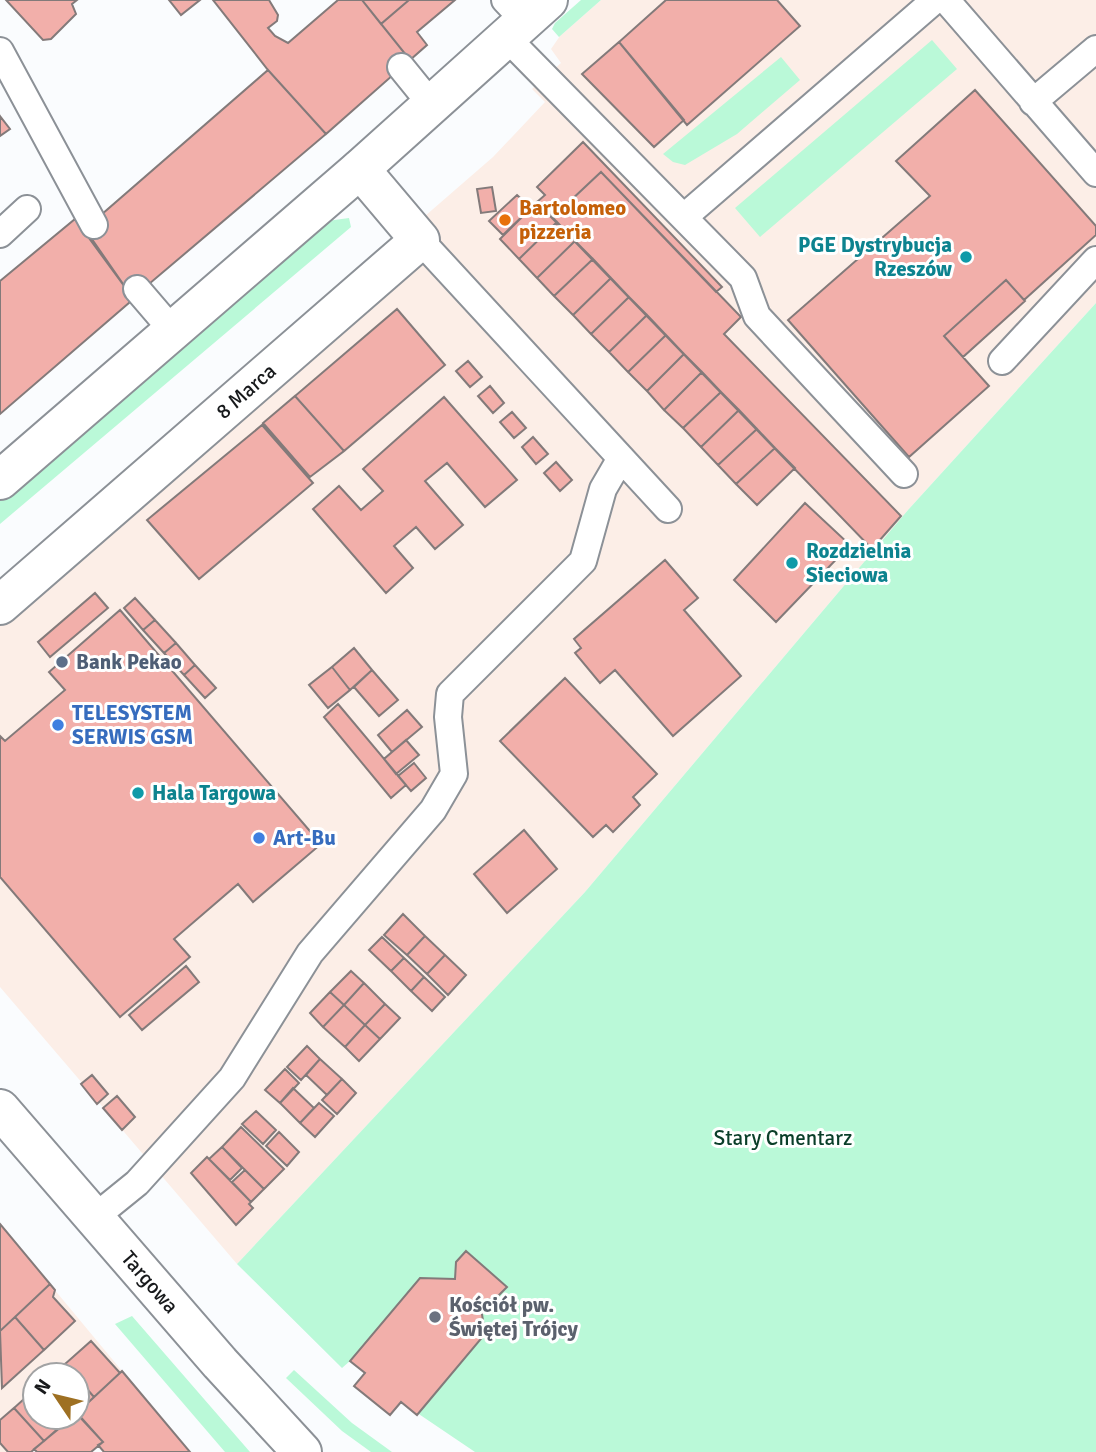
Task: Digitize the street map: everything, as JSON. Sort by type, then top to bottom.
[{"type":"street","points":[[0,480],[360,169],[431,104],[520,14]]},
{"type":"street","points":[[360,169],[420,240]]},
{"type":"street","name":"8 Marca","points":[[0,605],[420,240]]},
{"type":"street","name":"Targowa","points":[[3,1117],[95,1217],[277,1428],[302,1452]]},
{"type":"lane","points":[[684,217],[935,0]]},
{"type":"lane","points":[[946,0],[1096,173]]},
{"type":"lane","points":[[520,14],[684,217],[743,278],[757,316],[904,474]]},
{"type":"lane","points":[[1033,102],[1096,49]]},
{"type":"lane","points":[[0,51],[94,225]]},
{"type":"lane","points":[[401,67],[431,104]]},
{"type":"lane","points":[[0,234],[27,209]]},
{"type":"lane","points":[[420,240],[668,509]]},
{"type":"lane","points":[[1002,361],[1096,260]]},
{"type":"lane","points":[[137,289],[173,331]]},
{"type":"lane","points":[[95,1217],[137,1183],[232,1078],[310,953],[433,810],[454,775],[448,717],[450,694],[583,561],[603,489],[621,458]]},
{"type":"shaded area","points":[[601,0],[1096,0],[1096,303],[908,510],[585,892],[237,1264],[0,987],[0,585],[493,157],[545,102],[532,89],[561,63],[551,49],[560,36]]},
{"type":"shaded area","points":[[0,1224],[122,1371],[91,1400],[91,1361],[21,1361],[21,1431],[55,1431],[32,1452],[0,1452]]},
{"type":"green space","points":[[581,0],[601,0],[559,37],[552,29],[555,23]]},
{"type":"green space","points":[[932,40],[957,69],[760,237],[735,208]]},
{"type":"green space","points":[[781,57],[800,80],[737,134],[685,165],[673,162],[663,154]]},
{"type":"green space","points":[[349,218],[351,227],[0,524],[0,495],[327,221]]},
{"type":"green space","name":"Stary Cmentarz","points":[[1096,303],[1096,1452],[475,1452],[401,1402],[390,1415],[354,1386],[365,1373],[350,1361],[342,1368],[237,1264],[585,892],[908,510]]},
{"type":"green space","points":[[132,1316],[250,1452],[225,1452],[115,1324]]},
{"type":"green space","points":[[294,1370],[352,1423],[392,1452],[371,1452],[342,1431],[286,1378]]},
{"type":"building","points":[[6,0],[77,0],[72,4],[76,14],[51,39],[43,40]]},
{"type":"building","points":[[169,0],[200,0],[181,15]]},
{"type":"building","points":[[213,0],[269,0],[278,15],[277,21],[268,28],[275,36],[288,43],[338,0],[362,0],[410,60],[326,134],[268,70]]},
{"type":"building","points":[[362,0],[409,0],[381,24]]},
{"type":"building","points":[[409,0],[455,0],[417,32],[427,45],[410,60],[381,24]]},
{"type":"building","points":[[666,0],[777,0],[800,26],[687,125],[619,42]]},
{"type":"building","points":[[619,42],[684,120],[654,147],[582,74]]},
{"type":"building","points":[[268,70],[326,134],[149,284],[130,294],[87,232],[101,215]]},
{"type":"building","name":"PGE Dystrybucja Rzeszów","points":[[975,90],[1096,226],[1096,235],[1024,300],[1006,280],[944,336],[989,386],[909,457],[788,320],[930,196],[896,161]]},
{"type":"building","points":[[0,116],[10,129],[0,136]]},
{"type":"building","points":[[583,142],[722,287],[716,292],[601,172],[552,218],[537,202],[545,195],[537,187]]},
{"type":"building","points":[[601,172],[741,317],[724,334],[901,516],[872,549],[552,218]]},
{"type":"building","points":[[492,187],[496,211],[481,213],[477,189]]},
{"type":"building","points":[[517,195],[531,208],[503,235],[489,221]]},
{"type":"building","points":[[537,202],[557,222],[519,259],[500,239]]},
{"type":"building","points":[[75,219],[130,294],[130,302],[0,414],[0,281]]},
{"type":"building","points":[[557,222],[575,241],[537,278],[519,259]]},
{"type":"building","points":[[575,241],[593,259],[554,296],[537,278]]},
{"type":"building","points":[[593,259],[611,278],[573,315],[554,296]]},
{"type":"building","points":[[611,278],[629,297],[591,334],[573,315]]},
{"type":"building","points":[[1006,280],[1025,301],[963,357],[944,336]]},
{"type":"building","points":[[629,297],[647,315],[609,352],[591,334]]},
{"type":"building","points":[[397,309],[445,365],[344,451],[295,396]]},
{"type":"building","points":[[647,315],[666,335],[628,372],[609,352]]},
{"type":"building","points":[[666,335],[684,354],[647,391],[628,372]]},
{"type":"building","points":[[684,354],[702,372],[664,410],[647,391]]},
{"type":"building","points":[[468,361],[482,377],[470,387],[456,371]]},
{"type":"building","points":[[702,372],[721,392],[683,428],[664,410]]},
{"type":"building","points":[[490,386],[504,403],[493,413],[478,396]]},
{"type":"building","points":[[721,392],[739,410],[701,447],[683,428]]},
{"type":"building","points":[[295,396],[344,451],[310,477],[263,423]]},
{"type":"building","points":[[444,397],[517,480],[485,507],[447,463],[425,481],[463,525],[435,549],[416,527],[394,546],[413,568],[386,593],[313,509],[339,486],[361,510],[383,491],[363,469]]},
{"type":"building","points":[[739,410],[757,429],[718,465],[701,447]]},
{"type":"building","points":[[512,412],[526,428],[514,438],[500,422]]},
{"type":"building","points":[[262,425],[313,483],[199,579],[147,520]]},
{"type":"building","points":[[757,429],[775,448],[736,484],[718,465]]},
{"type":"building","points":[[533,437],[548,454],[536,464],[522,447]]},
{"type":"building","points":[[775,448],[795,468],[757,505],[736,484]]},
{"type":"building","points":[[556,462],[572,480],[560,491],[544,473]]},
{"type":"building","name":"Rozdzielnia Sieciowa","points":[[805,503],[850,545],[776,622],[734,580]]},
{"type":"building","points":[[665,560],[698,598],[684,610],[741,676],[673,736],[615,670],[600,683],[575,653],[581,648],[574,639]]},
{"type":"building","points":[[95,593],[108,608],[50,657],[38,642]]},
{"type":"building","points":[[135,598],[155,620],[143,630],[124,608]]},
{"type":"building","name":"Hala Targowa","points":[[120,610],[321,844],[253,902],[238,884],[174,939],[190,957],[120,1017],[0,877],[0,736],[5,741],[65,690],[49,672]]},
{"type":"building","points":[[155,620],[176,643],[164,653],[143,630]]},
{"type":"building","points":[[176,643],[195,665],[184,675],[164,653]]},
{"type":"building","points":[[354,648],[372,670],[350,690],[332,667]]},
{"type":"building","points":[[195,665],[216,688],[205,698],[184,675]]},
{"type":"building","points":[[332,667],[350,690],[328,708],[309,685]]},
{"type":"building","points":[[372,670],[398,700],[379,716],[354,687]]},
{"type":"building","points":[[565,678],[657,774],[633,797],[640,805],[613,832],[606,825],[593,837],[500,741]]},
{"type":"building","points":[[338,704],[406,785],[391,798],[324,717]]},
{"type":"building","points":[[407,710],[422,727],[392,752],[378,735]]},
{"type":"building","points":[[406,740],[419,755],[396,774],[384,759]]},
{"type":"building","points":[[414,763],[426,778],[411,791],[398,776]]},
{"type":"building","points":[[524,830],[557,869],[507,913],[474,874]]},
{"type":"building","points":[[403,914],[425,936],[407,955],[384,935]]},
{"type":"building","points":[[425,936],[445,955],[427,974],[407,955]]},
{"type":"building","points":[[382,937],[404,958],[391,971],[369,950]]},
{"type":"building","points":[[445,955],[466,975],[448,995],[427,974]]},
{"type":"building","points":[[404,958],[424,977],[411,991],[391,971]]},
{"type":"building","points":[[186,966],[199,982],[142,1030],[129,1015]]},
{"type":"building","points":[[351,971],[364,983],[344,1005],[330,992]]},
{"type":"building","points":[[424,977],[445,997],[432,1011],[411,991]]},
{"type":"building","points":[[364,983],[385,1004],[365,1025],[344,1005]]},
{"type":"building","points":[[330,992],[344,1005],[323,1027],[310,1013]]},
{"type":"building","points":[[385,1004],[400,1018],[380,1039],[365,1025]]},
{"type":"building","points":[[344,1005],[365,1025],[345,1047],[323,1027]]},
{"type":"building","points":[[365,1025],[380,1039],[359,1061],[345,1047]]},
{"type":"building","points":[[307,1046],[320,1059],[301,1080],[287,1067]]},
{"type":"building","points":[[320,1059],[342,1079],[327,1095],[306,1075]]},
{"type":"building","points":[[285,1069],[299,1083],[280,1103],[265,1090]]},
{"type":"building","points":[[92,1075],[108,1094],[97,1104],[81,1084]]},
{"type":"building","points":[[342,1079],[356,1093],[337,1114],[322,1100]]},
{"type":"building","points":[[293,1088],[314,1108],[300,1123],[280,1103]]},
{"type":"building","points":[[117,1096],[135,1117],[122,1130],[103,1108]]},
{"type":"building","points":[[319,1103],[334,1116],[315,1137],[300,1123]]},
{"type":"building","points":[[256,1111],[276,1130],[263,1144],[242,1124]]},
{"type":"building","points":[[241,1127],[284,1169],[264,1189],[222,1147]]},
{"type":"building","points":[[279,1132],[299,1152],[287,1166],[266,1146]]},
{"type":"building","points":[[222,1147],[242,1168],[230,1180],[209,1159]]},
{"type":"building","points":[[207,1157],[251,1202],[249,1204],[253,1208],[236,1225],[191,1173]]},
{"type":"building","points":[[245,1170],[264,1189],[251,1202],[232,1182]]},
{"type":"building","points":[[0,1224],[50,1284],[0,1331]]},
{"type":"building","name":"Kościół pw. Świętej Trójcy","points":[[466,1251],[507,1287],[496,1298],[480,1301],[485,1334],[417,1415],[401,1402],[390,1415],[354,1386],[365,1373],[350,1361],[420,1278],[455,1279],[456,1262]]},
{"type":"building","points":[[50,1284],[55,1290],[53,1297],[75,1321],[44,1350],[15,1317]]},
{"type":"building","points":[[15,1317],[44,1350],[32,1361],[21,1361],[21,1371],[2,1388],[0,1331]]},
{"type":"building","points":[[91,1341],[120,1373],[94,1397],[91,1394],[91,1361],[68,1361]]},
{"type":"building","points":[[122,1371],[190,1452],[104,1452],[98,1445],[103,1442],[91,1429],[91,1400]]},
{"type":"building","points":[[21,1402],[21,1416],[14,1408]]},
{"type":"building","points":[[14,1408],[21,1416],[21,1431],[35,1431],[44,1441],[31,1452],[8,1452],[0,1443],[0,1420]]},
{"type":"building","points":[[91,1429],[103,1442],[91,1452],[37,1452],[34,1449],[56,1431]]},
{"type":"building","points":[[35,1431],[55,1431],[44,1441]]},
{"type":"place","name":"Bartolomeo pizzeria","points":[[505,220]]},
{"type":"place","name":"PGE Dystrybucja Rzeszów","points":[[966,257]]},
{"type":"place","name":"Rozdzielnia Sieciowa","points":[[792,563]]},
{"type":"place","name":"Bank Pekao","points":[[62,662]]},
{"type":"place","name":"TELESYSTEM SERWIS GSM","points":[[58,725]]},
{"type":"place","name":"Hala Targowa","points":[[138,793]]},
{"type":"place","name":"Art-Bu","points":[[259,838]]},
{"type":"place","name":"Kościół pw. Świętej Trójcy","points":[[435,1317]]}]
